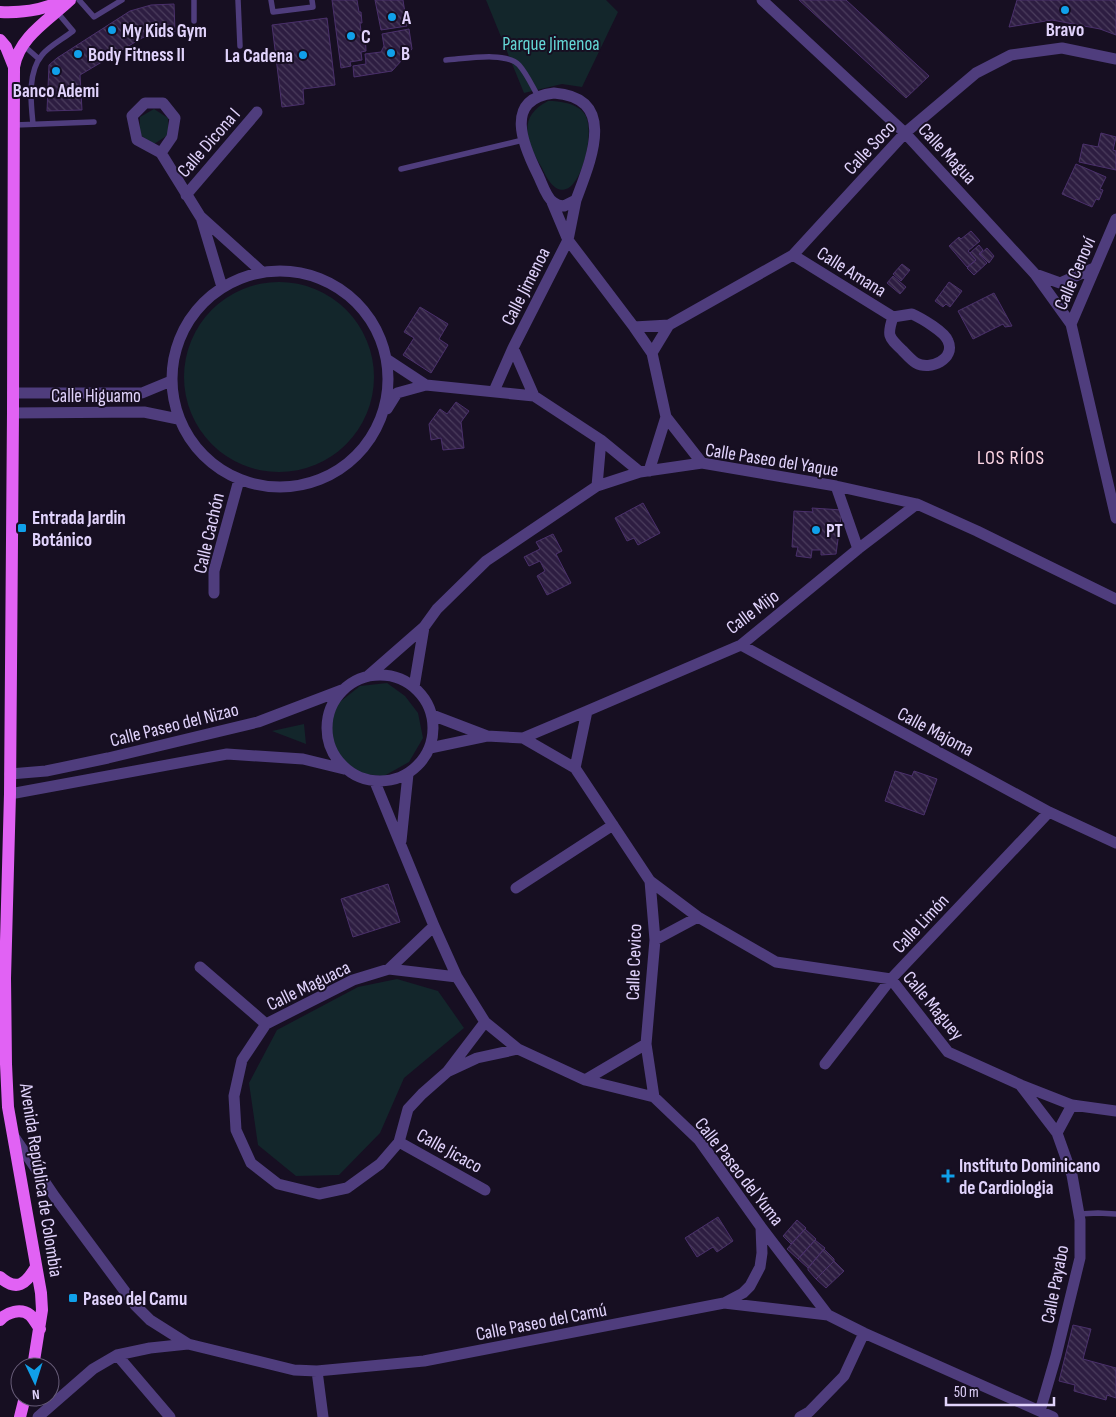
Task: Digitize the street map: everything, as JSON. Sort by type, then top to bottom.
[{"type":"main road","name":"Avenida República de Colombia","points":[[34,1357],[42,1310],[8,1108],[6,1064],[5,978],[10,794],[14,67],[15,59],[23,44],[60,6],[70,0]]},
{"type":"main road","points":[[0,12],[60,6]]},
{"type":"main road","points":[[0,40],[6,47],[14,67]]},
{"type":"main road","points":[[0,1277],[6,1282],[15,1285],[23,1283],[36,1267]]},
{"type":"main road","points":[[0,1320],[9,1312],[21,1311],[29,1314],[40,1329]]},
{"type":"street","name":"Calle Magua","points":[[762,0],[905,133],[1035,274],[1071,324]]},
{"type":"street","name":"Calle Soco","points":[[634,327],[669,325],[793,255],[905,133],[976,73],[1011,55],[1062,48],[1116,59]]},
{"type":"street","points":[[554,93],[572,96],[580,100],[591,114],[595,125],[590,165],[576,200],[564,206],[552,202],[532,164],[523,140],[520,126],[523,113],[528,103],[538,96],[554,93]]},
{"type":"street","points":[[161,153],[172,137],[174,118],[163,103],[145,103],[132,116],[137,140],[161,153],[200,216],[222,287]]},
{"type":"street","name":"Calle Dicona I","points":[[186,194],[257,112]]},
{"type":"street","name":"Calle Jimenoa","points":[[494,391],[513,348],[568,240],[576,200]]},
{"type":"street","name":"Calle Jimenoa","points":[[552,202],[568,240]]},
{"type":"street","points":[[200,216],[262,272]]},
{"type":"street","name":"Calle Cenoví","points":[[1116,219],[1071,324],[1116,518]]},
{"type":"street","points":[[568,240],[652,353],[666,417],[702,463]]},
{"type":"street","name":"Calle Amana","points":[[793,255],[893,317],[912,314],[944,334],[950,347],[946,357],[939,363],[928,366],[916,363],[892,341],[889,329],[893,317]]},
{"type":"street","points":[[1035,274],[1060,283],[1094,268]]},
{"type":"street","points":[[384,414],[389,387],[388,360],[376,328],[356,301],[328,282],[296,272],[262,272],[222,287],[200,305],[184,327],[174,353],[170,381],[172,400],[178,418],[192,444],[213,466],[239,480],[263,487],[289,488],[314,483],[337,472],[357,456],[373,436],[397,394],[426,385],[534,396],[644,471],[666,417]]},
{"type":"street","name":"Calle Soco","points":[[652,353],[669,325]]},
{"type":"street","name":"Calle Jimenoa","points":[[513,348],[534,396]]},
{"type":"street","points":[[388,360],[426,385]]},
{"type":"street","name":"Calle Higuamo","points":[[13,393],[142,394],[170,381]]},
{"type":"street","name":"Calle Higuamo","points":[[13,413],[144,412],[178,418]]},
{"type":"street","points":[[597,486],[601,440]]},
{"type":"street","name":"Calle Paseo del Yaque","points":[[368,676],[424,627],[437,609],[486,561],[597,486],[644,471],[702,463],[836,486],[917,504],[1116,599]]},
{"type":"street","name":"Calle Cachón","points":[[214,593],[214,570],[239,480]]},
{"type":"street","points":[[836,486],[858,549]]},
{"type":"street","name":"Calle Mijo","points":[[587,711],[741,645],[858,549],[917,504]]},
{"type":"street","name":"Calle Paseo del Yaque","points":[[414,687],[424,627]]},
{"type":"street","name":"Calle Majoma","points":[[741,645],[1049,812],[1116,843]]},
{"type":"street","points":[[384,675],[400,679],[414,687],[426,700],[432,715],[434,732],[430,748],[421,763],[408,774],[392,780],[375,782],[359,777],[344,769],[334,755],[327,738],[327,720],[333,702],[342,690],[368,676],[384,675]]},
{"type":"street","name":"Calle Paseo del Nizao","points":[[10,774],[46,771],[108,758],[258,722],[342,690]]},
{"type":"street","points":[[575,768],[587,711]]},
{"type":"street","name":"Calle Maguey","points":[[430,748],[487,736],[522,738],[587,711]]},
{"type":"street","name":"Calle Maguey","points":[[432,715],[487,736]]},
{"type":"street","name":"Calle Maguey","points":[[522,738],[575,768],[650,881],[698,916],[776,962],[891,978],[948,1052],[1021,1085],[1072,1105],[1116,1111]]},
{"type":"street","name":"Calle Paseo del Nizao","points":[[10,794],[227,754],[303,759],[344,769]]},
{"type":"street","name":"Calle Paseo del Yuma","points":[[400,843],[408,774]]},
{"type":"street","name":"Calle Paseo del Yuma","points":[[375,782],[457,977],[485,1022],[518,1049],[585,1080],[654,1097],[699,1140],[761,1227],[828,1314]]},
{"type":"street","name":"Calle Limón","points":[[825,1064],[891,978],[1049,812]]},
{"type":"street","points":[[516,888],[613,825]]},
{"type":"street","name":"Calle Cevico","points":[[650,881],[655,940],[646,1044],[654,1097]]},
{"type":"street","points":[[655,940],[698,916]]},
{"type":"street","name":"Calle Maguaca","points":[[389,970],[434,926]]},
{"type":"street","points":[[200,967],[266,1024]]},
{"type":"street","name":"Calle Maguaca","points":[[457,977],[389,970],[353,980],[266,1024],[242,1060],[234,1096],[236,1130],[252,1163],[278,1184],[319,1194],[347,1188],[380,1164],[399,1142],[408,1109],[447,1072],[485,1022]]},
{"type":"street","points":[[585,1080],[646,1044]]},
{"type":"street","points":[[447,1072],[477,1058],[518,1049]]},
{"type":"street","name":"Calle Payabo","points":[[1021,1085],[1057,1133],[1072,1175],[1079,1214],[1080,1258],[1056,1356],[1040,1411]]},
{"type":"street","points":[[1057,1133],[1072,1105]]},
{"type":"street","points":[[13,1134],[55,1196],[135,1305],[150,1320],[188,1344]]},
{"type":"street","name":"Calle Jicaco","points":[[399,1142],[485,1190]]},
{"type":"street","points":[[724,1303],[743,1293],[750,1286],[760,1267],[762,1253],[761,1227]]},
{"type":"street","name":"Calle Paseo del Camú","points":[[38,1417],[93,1369],[118,1356],[150,1348],[188,1344],[294,1370],[317,1372],[424,1361],[724,1303],[828,1314],[864,1333],[1053,1417]]},
{"type":"street","points":[[800,1417],[809,1412],[844,1376],[864,1333]]},
{"type":"street","points":[[118,1356],[170,1417]]},
{"type":"street","points":[[317,1372],[323,1417]]},
{"type":"lane","points":[[79,0],[94,18],[122,0]]},
{"type":"lane","points":[[194,0],[194,21]]},
{"type":"lane","points":[[238,0],[240,46]]},
{"type":"lane","points":[[271,0],[273,12],[313,7],[312,0]]},
{"type":"lane","points":[[33,124],[32,82],[34,67],[42,54],[73,31],[60,6]]},
{"type":"lane","points":[[23,44],[39,59]]},
{"type":"lane","points":[[446,60],[499,57],[510,59],[519,65],[538,96]]},
{"type":"lane","points":[[13,124],[94,122]]},
{"type":"lane","points":[[401,169],[523,140]]},
{"type":"lane","points":[[1079,1214],[1116,1214]]},
{"type":"green space","name":"Parque Jimenoa","points":[[486,0],[606,0],[618,12],[582,87],[562,84],[524,93]]},
{"type":"green space","points":[[548,101],[563,102],[577,107],[584,113],[589,130],[586,155],[578,177],[572,185],[564,190],[555,188],[548,180],[532,149],[527,131],[531,115],[538,107]]},
{"type":"green space","points":[[154,109],[168,118],[168,135],[154,144],[140,135],[140,117]]},
{"type":"green space","points":[[270,282],[288,282],[307,286],[324,293],[339,303],[353,317],[363,332],[370,349],[374,377],[370,405],[363,422],[353,437],[339,451],[324,461],[307,468],[288,472],[270,472],[251,468],[234,461],[219,451],[205,437],[195,422],[188,405],[184,386],[184,368],[188,349],[195,332],[205,317],[219,303],[234,293],[251,286]]},
{"type":"green space","points":[[387,683],[405,696],[418,713],[423,738],[409,762],[384,776],[353,773],[338,753],[328,732],[336,705],[360,686]]},
{"type":"green space","points":[[304,724],[306,744],[272,731]]},
{"type":"green space","points":[[397,979],[438,991],[464,1028],[404,1078],[380,1133],[339,1175],[296,1176],[258,1145],[249,1083],[277,1030],[358,987]]},
{"type":"building","name":"C","points":[[332,0],[357,0],[359,12],[361,12],[361,31],[365,31],[366,51],[361,52],[362,60],[350,62],[351,66],[341,68]]},
{"type":"building","name":"A","points":[[375,0],[403,0],[407,26],[381,30]]},
{"type":"building","points":[[799,0],[846,0],[929,76],[906,98]]},
{"type":"building","name":"Bravo","points":[[1017,0],[1116,0],[1116,35],[1100,29],[1052,20],[1009,27]]},
{"type":"building","points":[[174,4],[175,32],[156,32],[142,38],[80,75],[82,110],[47,111],[49,65],[57,58],[130,11],[151,5]]},
{"type":"building","name":"La Cadena","points":[[327,18],[335,85],[303,89],[304,104],[282,107],[272,25]]},
{"type":"building","name":"B","points":[[409,29],[412,49],[392,71],[354,77],[353,66],[366,64],[365,54],[381,52],[384,46],[382,34]]},
{"type":"building","points":[[1101,133],[1116,137],[1113,150],[1116,151],[1116,170],[1079,162],[1083,144],[1098,147]]},
{"type":"building","points":[[1076,164],[1106,177],[1100,189],[1103,190],[1099,200],[1096,199],[1092,207],[1062,194]]},
{"type":"building","points":[[971,231],[980,241],[968,251],[976,260],[967,267],[949,246],[959,237],[961,239]]},
{"type":"building","points":[[979,245],[983,250],[979,254],[987,263],[974,275],[967,268],[976,260],[970,253]]},
{"type":"building","points":[[987,248],[994,256],[989,263],[980,254]]},
{"type":"building","points":[[902,264],[910,270],[901,281],[893,274]]},
{"type":"building","points":[[893,276],[906,287],[900,294],[887,283]]},
{"type":"building","points":[[949,282],[962,291],[950,307],[946,304],[943,307],[935,301]]},
{"type":"building","points":[[994,293],[1012,326],[1005,327],[1003,324],[973,339],[958,311]]},
{"type":"building","points":[[420,307],[448,324],[439,339],[448,345],[431,373],[403,355],[414,338],[404,332]]},
{"type":"building","points":[[456,402],[469,411],[461,422],[464,448],[443,450],[441,438],[431,440],[429,424],[440,409],[447,414]]},
{"type":"building","points":[[643,503],[660,533],[638,545],[634,538],[627,541],[615,518]]},
{"type":"building","name":"PT","points":[[812,508],[842,510],[836,554],[821,555],[821,550],[812,550],[811,558],[796,556],[798,547],[792,547],[794,511],[813,512]]},
{"type":"building","points":[[553,534],[562,551],[556,554],[571,583],[547,595],[537,576],[545,571],[540,561],[529,566],[524,557],[540,549],[536,542]]},
{"type":"building","points":[[895,771],[912,776],[914,771],[937,779],[924,815],[885,801]]},
{"type":"building","points":[[388,884],[400,922],[353,937],[341,899]]},
{"type":"building","points":[[718,1217],[733,1241],[717,1252],[713,1247],[697,1257],[685,1238]]},
{"type":"building","points":[[797,1220],[806,1228],[791,1244],[783,1236]]},
{"type":"building","points":[[805,1229],[816,1239],[798,1259],[787,1249]]},
{"type":"building","points":[[815,1240],[825,1248],[808,1268],[798,1259]]},
{"type":"building","points":[[824,1249],[834,1261],[816,1279],[808,1268]]},
{"type":"building","points":[[834,1261],[844,1271],[826,1288],[816,1279]]},
{"type":"building","points":[[1073,1325],[1091,1329],[1083,1359],[1116,1368],[1116,1398],[1107,1395],[1106,1400],[1074,1391],[1075,1385],[1059,1381]]},
{"type":"place","name":"Bravo","points":[[1065,10]]},
{"type":"place","name":"A","points":[[392,17]]},
{"type":"place","name":"My Kids Gym","points":[[112,30]]},
{"type":"place","name":"C","points":[[351,36]]},
{"type":"place","name":"B","points":[[391,53]]},
{"type":"place","name":"Body Fitness II","points":[[78,54]]},
{"type":"place","name":"La Cadena","points":[[303,55]]},
{"type":"place","name":"Banco Ademi","points":[[56,71]]},
{"type":"place","name":"Entrada Jardin Botánico","points":[[22,528]]},
{"type":"place","name":"PT","points":[[816,530]]},
{"type":"place","name":"Instituto Dominicano de Cardiologia","points":[[948,1176]]},
{"type":"place","name":"Paseo del Camu","points":[[73,1298]]},
{"type":"district","name":"LOS RÍOS","points":[[1011,457]]}]
